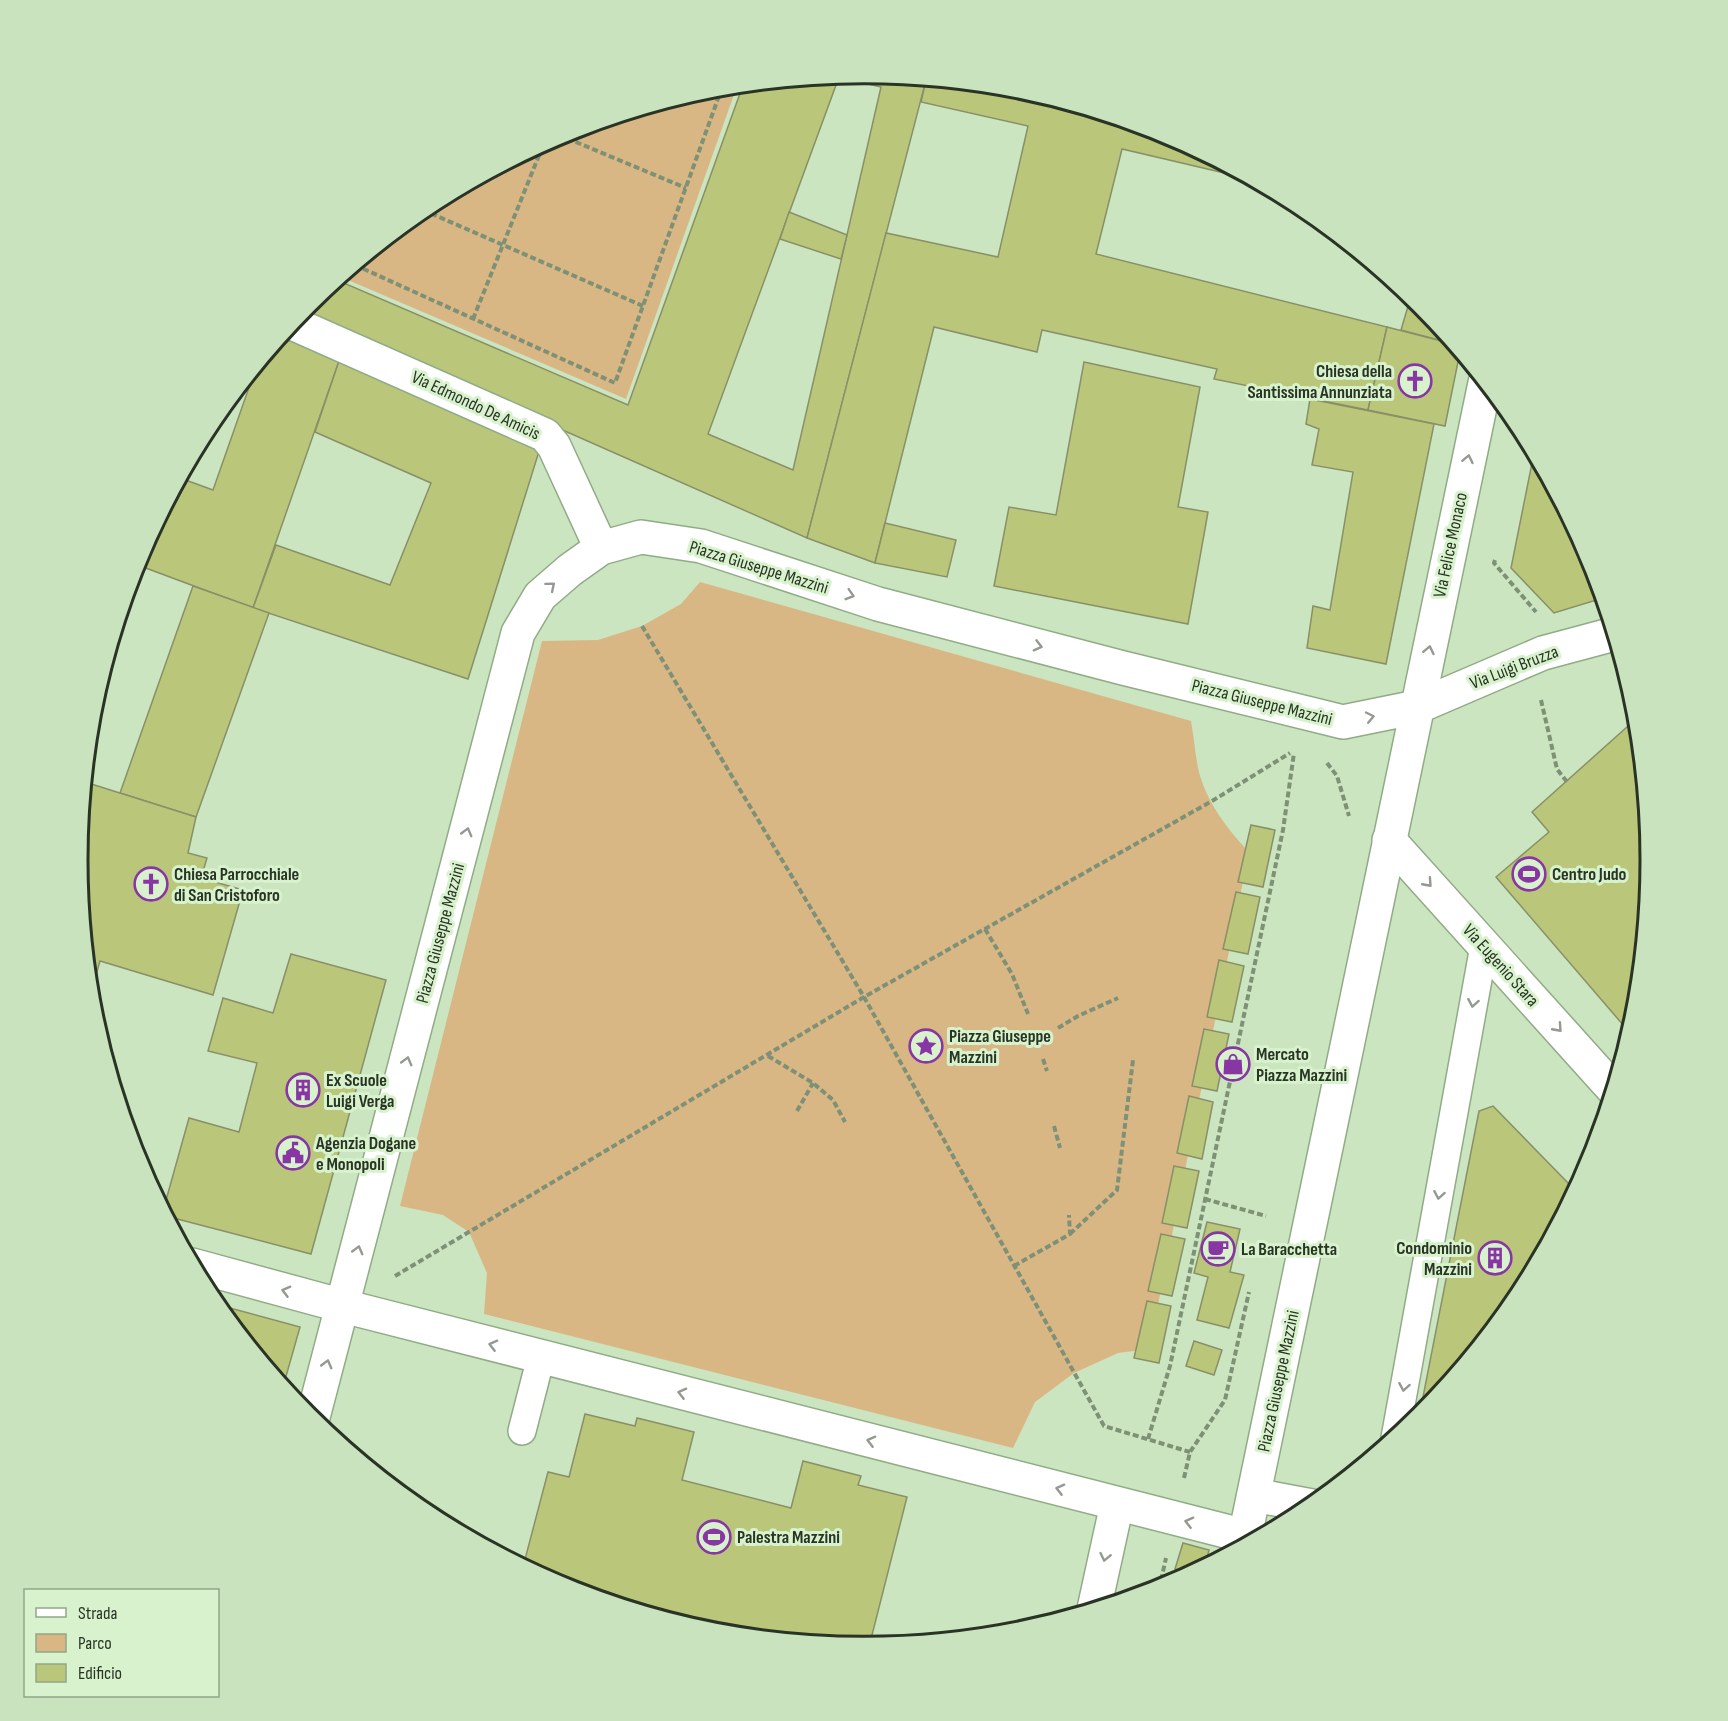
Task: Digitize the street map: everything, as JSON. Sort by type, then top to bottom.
[{"type":"street","name":"Via Edmondo De Amicis","points":[[300,327],[545,435],[554,446],[601,548]]},
{"type":"street","name":"Via Felice Monaco","points":[[1417,707],[1483,392]]},
{"type":"street","name":"Piazza Giuseppe Mazzini","points":[[1239,1540],[1117,1504],[343,1306],[518,633],[540,596],[601,548],[641,537],[700,546],[878,604],[1343,722],[1417,707],[1245,1537]]},
{"type":"street","name":"Via Luigi Bruzza","points":[[1417,707],[1543,653],[1607,636]]},
{"type":"street","name":"Via Eugenio Stara","points":[[1389,840],[1607,1083]]},
{"type":"street","points":[[204,1268],[343,1306],[315,1410]]},
{"type":"street","points":[[1254,1495],[1299,1503]]},
{"type":"street","points":[[1096,1602],[1117,1504]]},
{"type":"lane","points":[[1397,1424],[1484,946]]},
{"type":"lane","points":[[522,1431],[541,1357]]},
{"type":"path","points":[[362,268],[615,383],[718,98]]},
{"type":"path","points":[[573,141],[686,188]]},
{"type":"path","points":[[473,318],[539,156]]},
{"type":"path","points":[[434,215],[643,306]]},
{"type":"path","points":[[1497,552],[1494,564],[1542,620]]},
{"type":"path","points":[[642,626],[864,997],[1104,1426],[1190,1452]]},
{"type":"path","points":[[1528,660],[1543,708],[1557,769],[1567,782]]},
{"type":"path","points":[[1343,722],[1309,742],[1337,776],[1352,825]]},
{"type":"path","points":[[343,1306],[864,997],[1212,801],[1295,751],[1283,830],[1170,1366],[1148,1439]]},
{"type":"path","points":[[985,929],[1012,975],[1028,1014]]},
{"type":"path","points":[[1058,1028],[1118,998]]},
{"type":"path","points":[[768,1056],[813,1083],[833,1100],[845,1122]]},
{"type":"path","points":[[1043,1059],[1047,1071]]},
{"type":"path","points":[[1014,1266],[1070,1234],[1117,1190],[1132,1060]]},
{"type":"path","points":[[797,1110],[813,1083]]},
{"type":"path","points":[[1054,1126],[1060,1148]]},
{"type":"path","points":[[1205,1199],[1266,1216],[1263,1227]]},
{"type":"path","points":[[1069,1215],[1070,1234]]},
{"type":"path","points":[[1225,1400],[1251,1285]]},
{"type":"green space","points":[[734,96],[626,399],[349,280],[391,244],[433,215],[521,164],[614,125],[663,110]]},
{"type":"green space","points":[[700,582],[1191,721],[1198,768],[1211,803],[1225,824],[1249,852],[1149,1349],[1118,1353],[1074,1373],[1035,1402],[1013,1448],[484,1314],[487,1273],[469,1232],[443,1215],[400,1206],[542,641],[598,640],[642,626],[681,604]]},
{"type":"building","points":[[869,84],[924,87],[807,538],[309,318],[345,283],[628,405],[739,95],[836,85],[708,434],[793,470],[881,87]]},
{"type":"building","points":[[924,87],[1015,99],[1065,110],[1161,143],[1223,173],[1122,149],[1096,254],[1387,327],[1368,410],[1214,379],[1217,369],[1042,330],[1037,352],[934,327],[875,563],[807,538],[886,233],[998,257],[1028,126],[921,102]]},
{"type":"building","points":[[789,212],[847,235],[841,259],[780,239]]},
{"type":"building","points":[[1408,306],[1440,340],[1401,330]]},
{"type":"building","name":"Chiesa della Santissima Annunziata","points":[[1387,327],[1440,341],[1458,361],[1445,426],[1368,410]]},
{"type":"building","points":[[288,340],[339,361],[253,608],[145,568],[187,481],[213,490],[249,386]]},
{"type":"building","points":[[339,361],[541,445],[468,679],[253,608],[276,545],[390,585],[431,483],[315,432]]},
{"type":"building","points":[[1084,362],[1200,387],[1178,507],[1208,512],[1188,624],[994,586],[1009,507],[1056,515]]},
{"type":"building","points":[[1310,399],[1434,424],[1386,664],[1307,648],[1313,606],[1330,610],[1353,472],[1312,465],[1319,429],[1306,424]]},
{"type":"building","points":[[1532,465],[1560,517],[1595,600],[1554,613],[1511,568]]},
{"type":"building","points":[[885,523],[956,540],[947,577],[875,563]]},
{"type":"building","points":[[193,586],[269,613],[196,817],[120,793]]},
{"type":"building","points":[[1629,725],[1639,810],[1640,860],[1639,911],[1634,962],[1623,1025],[1496,877],[1549,832],[1532,812]]},
{"type":"building","name":"Chiesa Parrocchiale di San Cristoforo","points":[[92,784],[196,817],[188,853],[207,858],[201,878],[243,890],[213,995],[100,961],[96,975],[89,911],[87,860]]},
{"type":"building","points":[[1251,825],[1275,830],[1263,887],[1238,882]]},
{"type":"building","points":[[1236,892],[1260,897],[1248,954],[1223,949]]},
{"type":"building","name":"Ex Scuole Luigi Verga","points":[[291,954],[386,980],[311,1254],[176,1219],[166,1200],[189,1118],[239,1132],[257,1063],[208,1051],[223,998],[273,1013]]},
{"type":"building","points":[[1219,960],[1244,966],[1232,1022],[1207,1017]]},
{"type":"building","points":[[1204,1029],[1229,1034],[1217,1091],[1192,1086]]},
{"type":"building","points":[[1189,1096],[1213,1102],[1202,1159],[1177,1153]]},
{"type":"building","name":"Condominio Mazzini","points":[[1493,1106],[1569,1184],[1536,1249],[1510,1292],[1480,1333],[1422,1400],[1479,1111]]},
{"type":"building","points":[[1174,1166],[1199,1171],[1187,1228],[1162,1223]]},
{"type":"building","points":[[1207,1222],[1240,1229],[1230,1272],[1244,1275],[1229,1328],[1197,1320],[1208,1277],[1194,1273]]},
{"type":"building","points":[[1161,1234],[1185,1239],[1172,1296],[1148,1291]]},
{"type":"building","points":[[1147,1301],[1171,1306],[1159,1363],[1134,1358]]},
{"type":"building","points":[[230,1308],[300,1327],[286,1378]]},
{"type":"building","points":[[1194,1341],[1222,1350],[1214,1375],[1186,1366]]},
{"type":"building","name":"Palestra Mazzini","points":[[585,1414],[635,1426],[637,1418],[694,1432],[682,1480],[791,1508],[803,1461],[861,1476],[858,1485],[907,1497],[872,1637],[813,1635],[763,1630],[663,1611],[614,1596],[525,1559],[548,1472],[569,1477]]},
{"type":"building","points":[[1183,1543],[1209,1550],[1207,1557],[1179,1570],[1175,1569]]},
{"type":"place","name":"Chiesa della Santissima Annunziata","points":[[1415,381]]},
{"type":"place","name":"Centro Judo","points":[[1529,874]]},
{"type":"place","name":"Chiesa Parrocchiale di San Cristoforo","points":[[151,884]]},
{"type":"place","name":"Piazza Giuseppe Mazzini","points":[[926,1046]]},
{"type":"place","name":"Mercato Piazza Mazzini","points":[[1233,1064]]},
{"type":"place","name":"Ex Scuole Luigi Verga","points":[[303,1090]]},
{"type":"place","name":"Agenzia Dogane e Monopoli","points":[[293,1153]]},
{"type":"place","name":"La Baracchetta","points":[[1218,1249]]},
{"type":"place","name":"Condominio Mazzini","points":[[1495,1258]]},
{"type":"place","name":"Palestra Mazzini","points":[[714,1537]]}]
